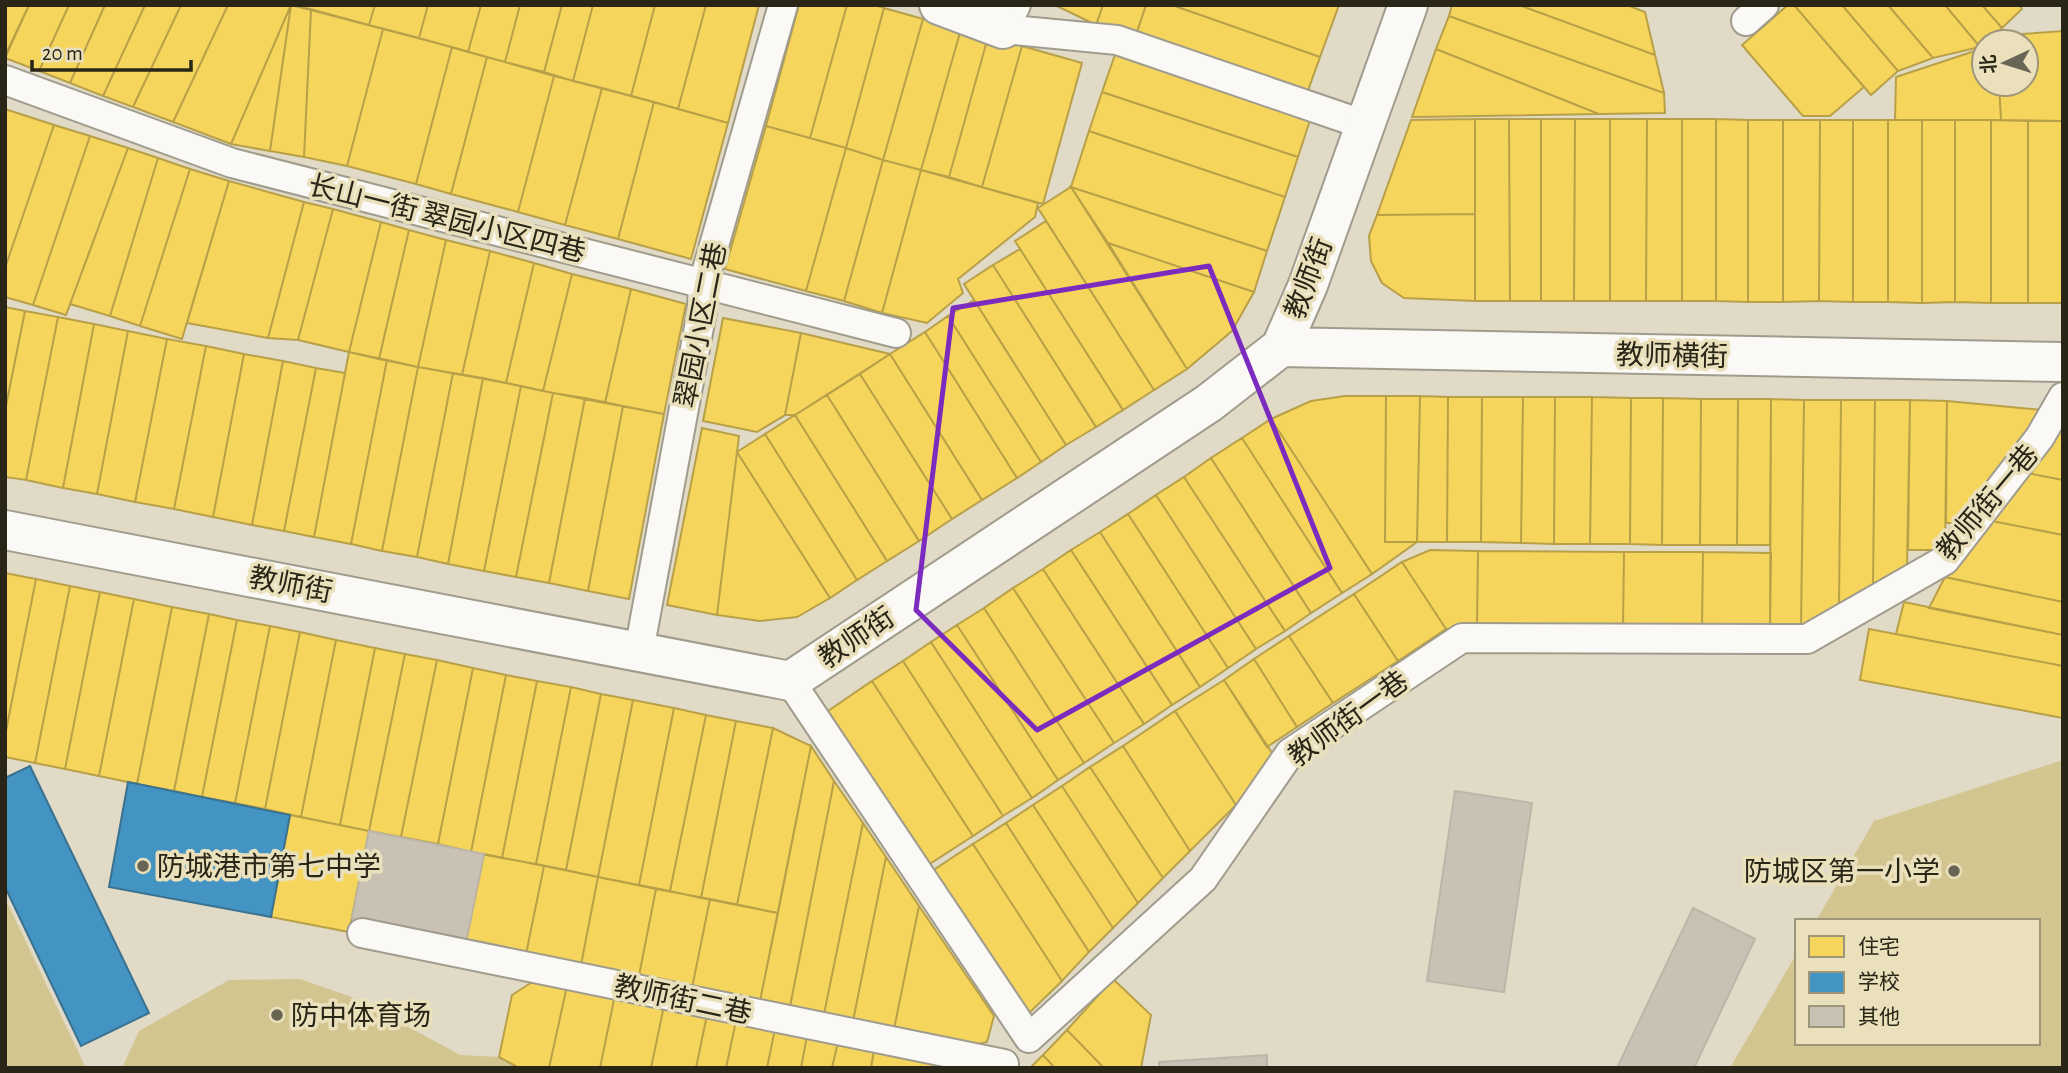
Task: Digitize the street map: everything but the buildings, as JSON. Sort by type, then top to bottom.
[{"type":"street","points":[[939,5],[1010,17]]},
{"type":"street","name":"教师街","points":[[5,530],[790,681],[1209,402],[1280,346],[1308,285],[1408,5]]},
{"type":"street","name":"教师横街","points":[[1280,346],[2063,362]]},
{"type":"lane","name":"翠园小区二巷","points":[[639,650],[702,311],[703,284],[783,5]]},
{"type":"lane","points":[[1010,17],[1117,40],[1365,125]]},
{"type":"lane","name":"长山一街 翠园小区四巷","points":[[5,80],[232,163],[897,333]]},
{"type":"lane","name":"教师街一巷","points":[[1003,1066],[1028,1038],[1203,879],[1290,753],[1462,638],[1807,639],[1945,560],[2040,438],[2063,397]]},
{"type":"lane","points":[[790,681],[1028,1038]]},
{"type":"lane","name":"教师街二巷","points":[[362,933],[1003,1066]]},
{"type":"highlighted area","points":[[1209,266],[1330,568],[1037,730],[916,610],[953,308]]},
{"type":"shaded area","name":"防城区第一小学","points":[[2063,760],[2063,1068],[1730,1068],[1795,956],[1795,1045],[2040,1045],[2040,919],[1817,919],[1874,821]]},
{"type":"shaded area","points":[[5,898],[86,1068],[5,1068]]},
{"type":"shaded area","name":"防中体育场","points":[[300,979],[357,999],[460,1055],[499,1057],[519,1068],[122,1068],[139,1031],[229,980]]},
{"type":"place","name":"防城港市第七中学","points":[[143,866]]},
{"type":"place","name":"防城区第一小学","points":[[1954,871]]},
{"type":"place","name":"防中体育场","points":[[277,1015]]}]
